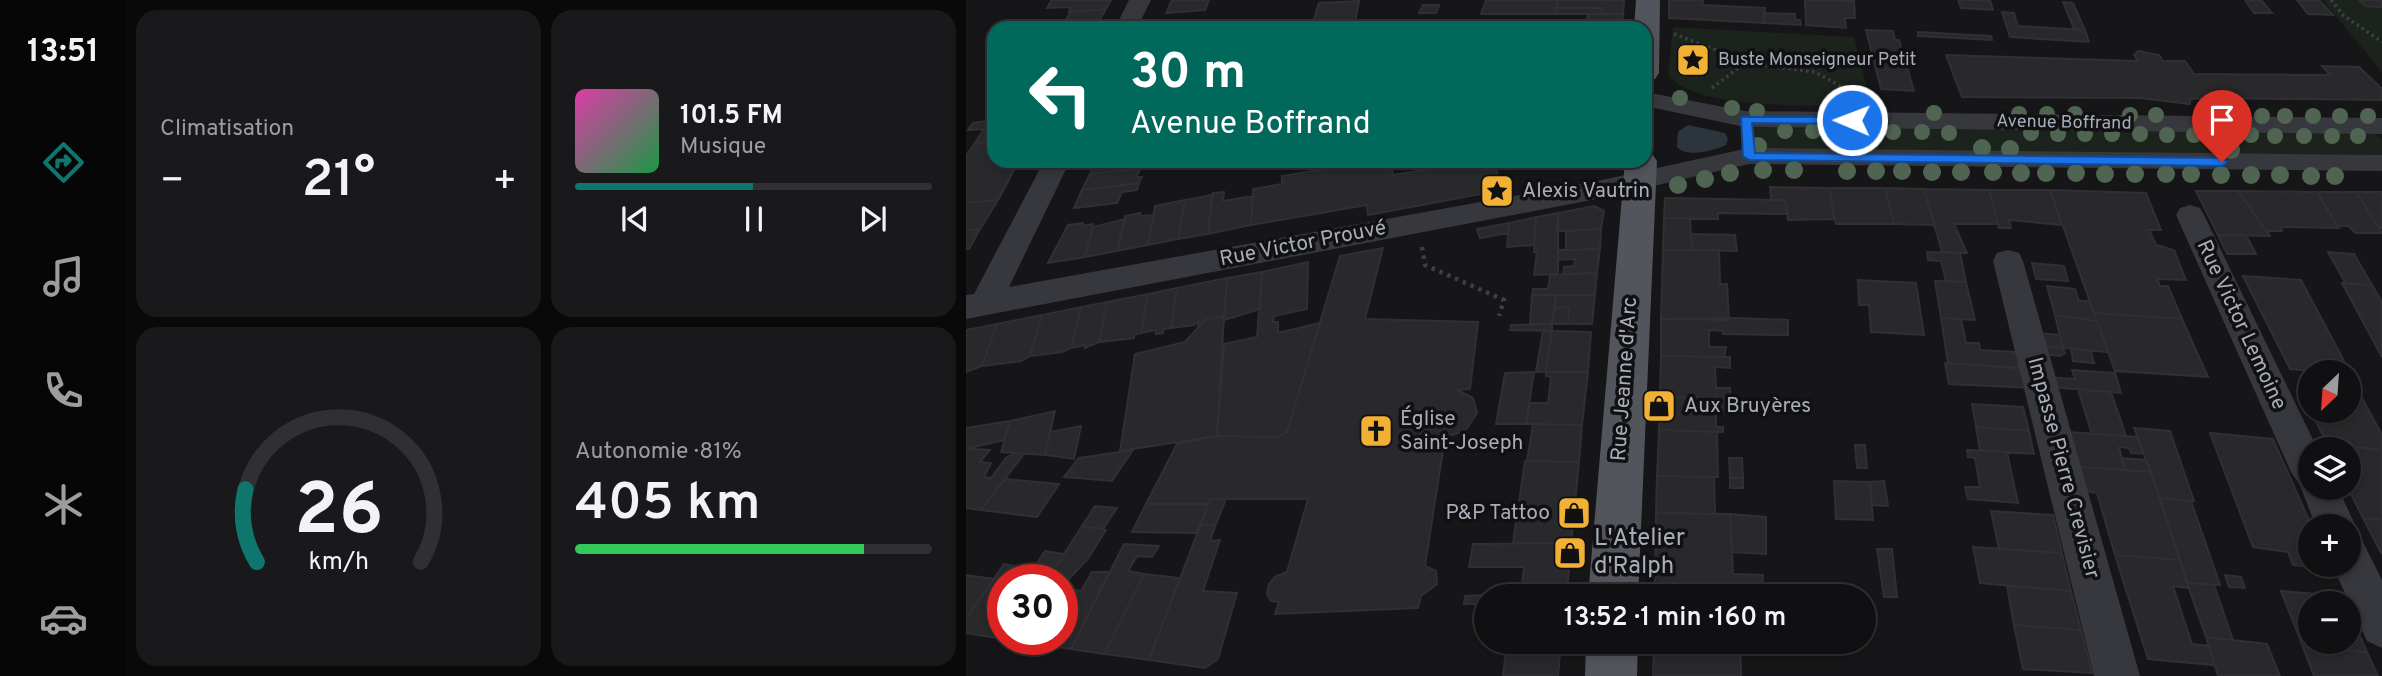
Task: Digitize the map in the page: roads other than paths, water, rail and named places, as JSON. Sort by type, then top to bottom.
[{"type":"main road","points":[[1647,21],[1648,0]]},
{"type":"main road","name":"Rue Jeanne d'Arc","points":[[1614,584],[1640,171]]},
{"type":"main road","points":[[1611,676],[1612,654]]},
{"type":"street","points":[[1130,21],[1140,0]]},
{"type":"street","name":"Avenue Boffrand","points":[[1652,99],[1745,119],[2382,126]]},
{"type":"street","points":[[1745,119],[1749,156]]},
{"type":"street","name":"Avenue Boffrand","points":[[1640,171],[1749,156],[2382,163]]},
{"type":"street","points":[[976,304],[1053,168]]},
{"type":"street","name":"Rue Victor Prouvé","points":[[976,304],[1418,222],[1640,171]]},
{"type":"street","name":"Rue Victor Lemoine","points":[[2190,215],[2298,446]]},
{"type":"street","name":"Impasse Pierre Crevisier","points":[[2008,261],[2117,676]]},
{"type":"street","points":[[2359,577],[2382,626]]},
{"type":"place","name":"Buste Monseigneur Petit","points":[[1693,60]]},
{"type":"place","name":"Alexis Vautrin","points":[[1497,191]]},
{"type":"place","name":"Aux Bruyères","points":[[1659,406]]},
{"type":"place","name":"Église Saint-Joseph","points":[[1376,431]]},
{"type":"place","name":"P&P Tattoo","points":[[1574,513]]},
{"type":"place","name":"L'Atelier d'Ralph","points":[[1570,553]]}]
